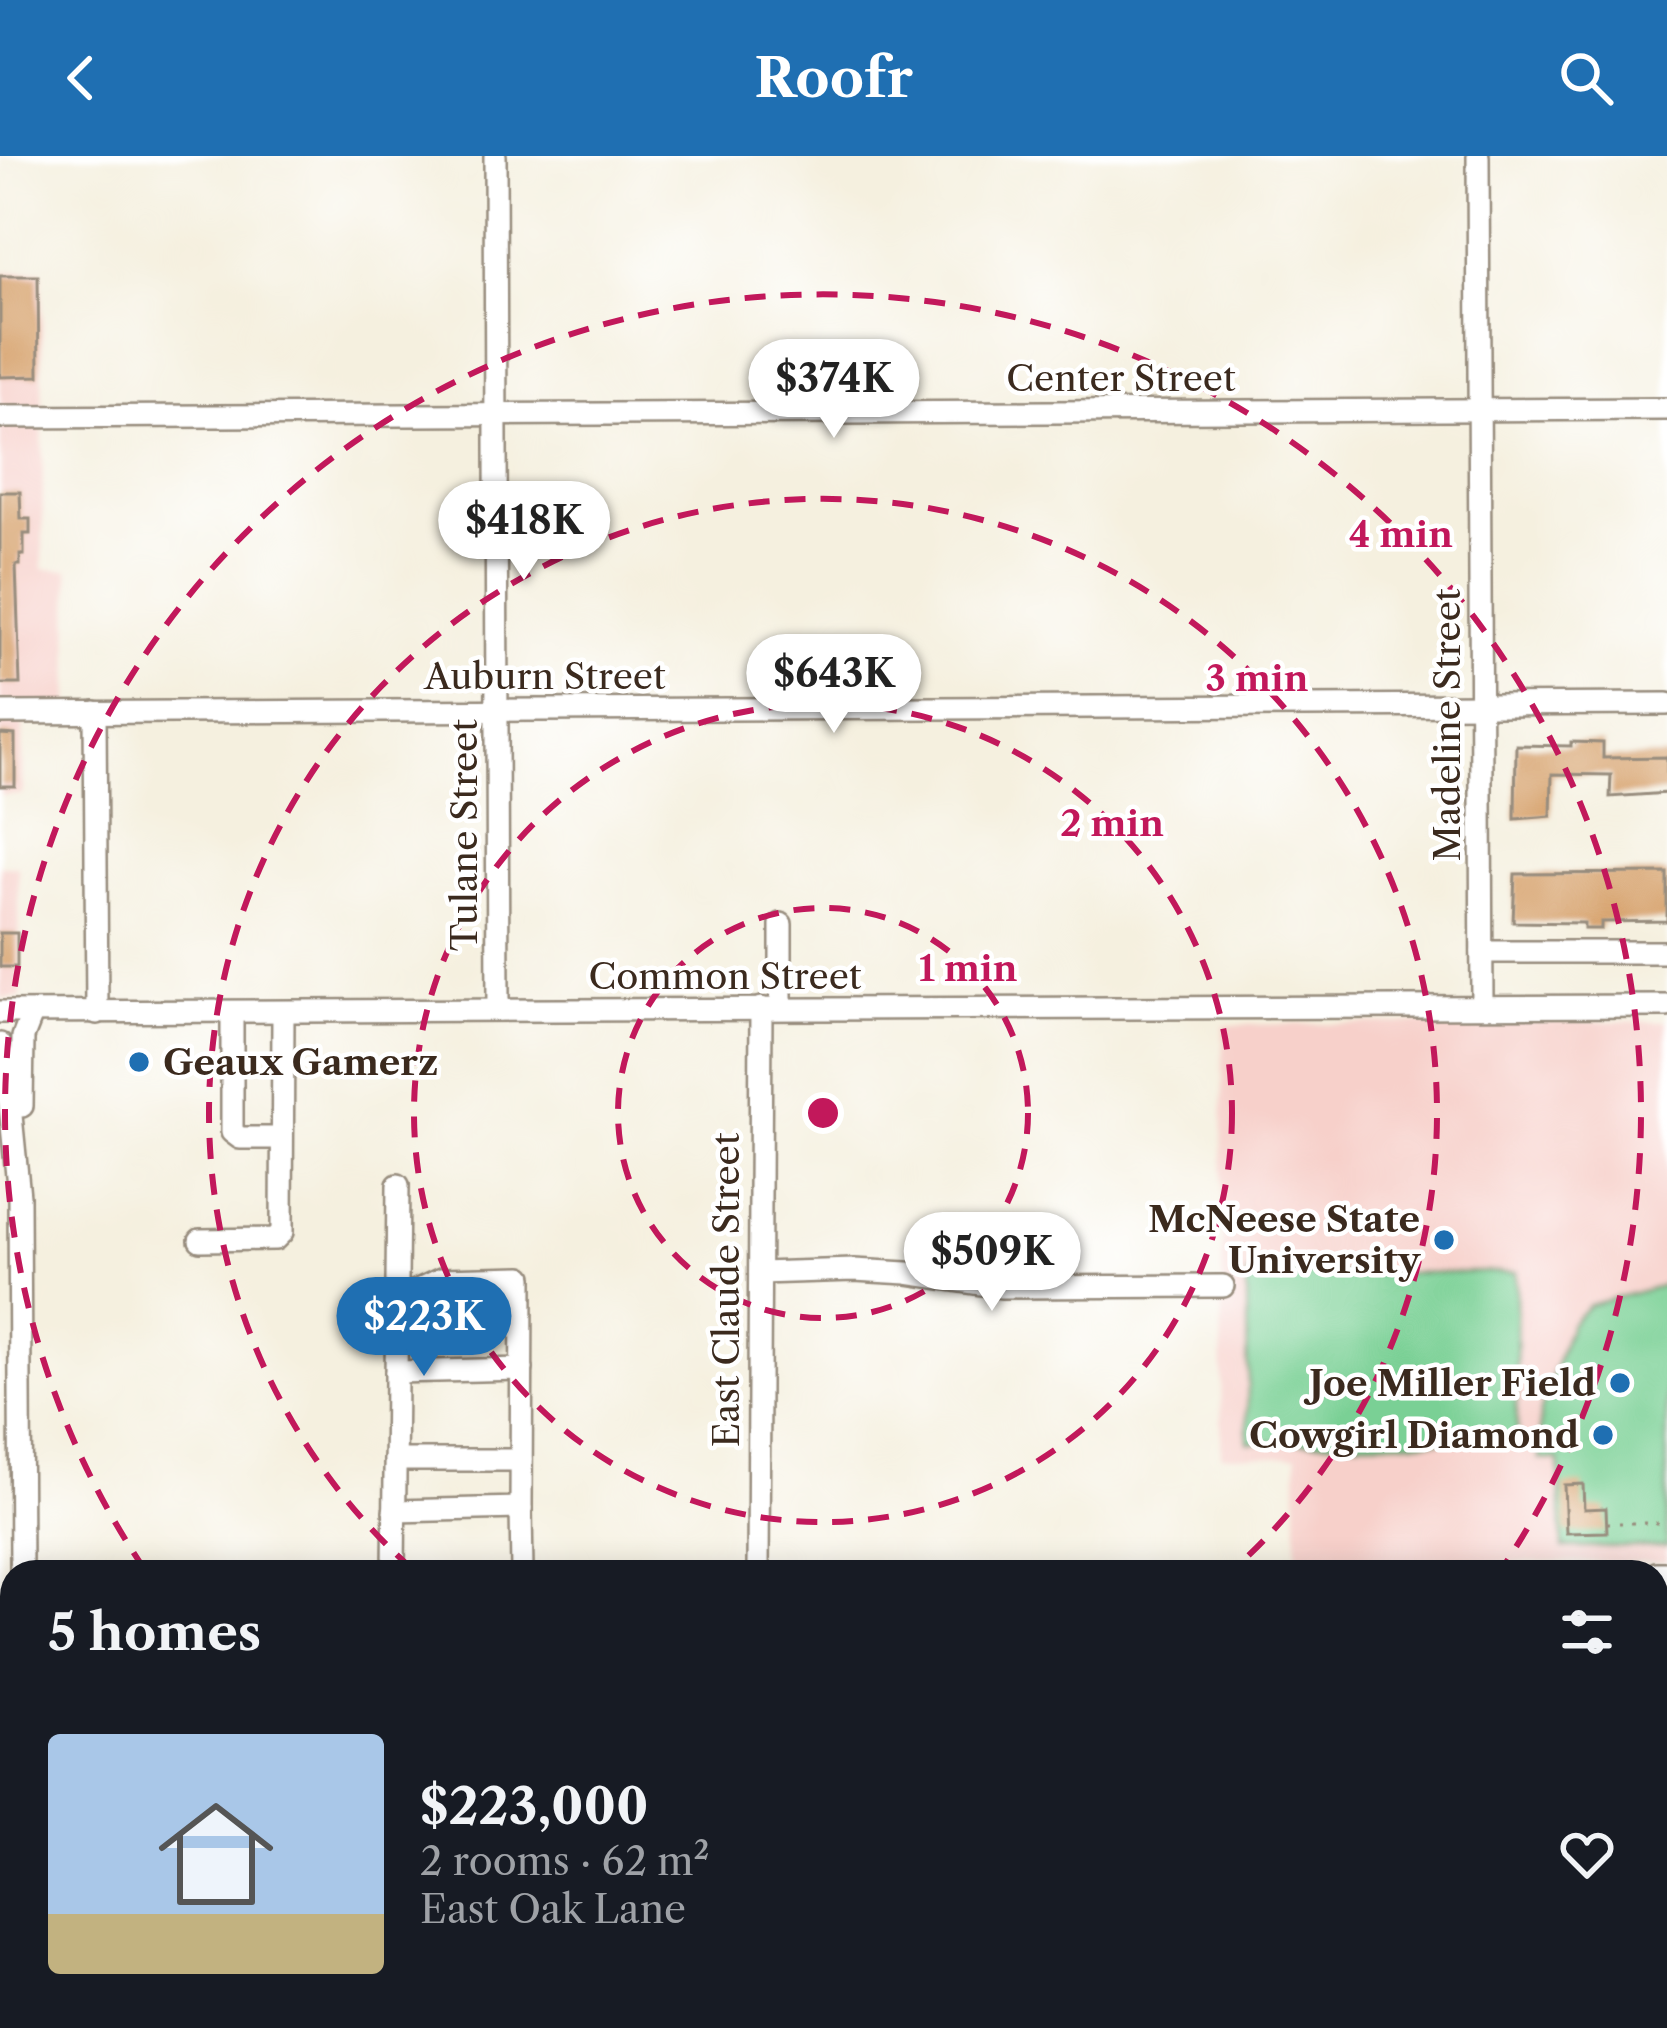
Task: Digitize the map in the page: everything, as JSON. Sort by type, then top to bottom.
[{"type":"street","name":"Tulane Street","points":[[495,156],[498,1010]]},
{"type":"street","name":"Madeline Street","points":[[1478,156],[1482,1006]]},
{"type":"street","name":"Center Street","points":[[0,417],[1667,409]]},
{"type":"street","name":"Auburn Street","points":[[0,712],[1667,704]]},
{"type":"street","points":[[95,712],[97,1013]]},
{"type":"street","name":"East Claude Street","points":[[758,1560],[760,1273],[771,1008],[781,924]]},
{"type":"street","points":[[1482,952],[1667,952]]},
{"type":"street","name":"Common Street","points":[[0,1012],[1667,1006]]},
{"type":"street","points":[[232,1012],[232,1132],[240,1138],[282,1138]]},
{"type":"street","points":[[200,1240],[280,1237],[283,1012]]},
{"type":"street","points":[[20,1560],[10,1310],[20,1196],[23,1037],[32,1014]]},
{"type":"street","points":[[0,1044],[20,1196]]},
{"type":"street","points":[[394,1560],[398,1185]]},
{"type":"street","points":[[760,1273],[872,1270],[1001,1287],[1223,1286]]},
{"type":"street","points":[[397,1300],[441,1279],[522,1277],[522,1560]]},
{"type":"street","points":[[396,1372],[522,1369]]},
{"type":"street","points":[[395,1460],[521,1460]]},
{"type":"street","points":[[394,1511],[521,1508]]},
{"type":"path","points":[[1607,1523],[1667,1522]]},
{"type":"shaded area","points":[[42,271],[43,569],[69,570],[70,723],[23,724],[23,795],[0,795],[0,272]]},
{"type":"shaded area","points":[[0,866],[18,866],[21,998],[0,998]]},
{"type":"shaded area","name":"McNeese State University","points":[[1667,1021],[1667,1560],[1297,1560],[1297,1456],[1221,1455],[1223,1025]]},
{"type":"green space","points":[[1516,1272],[1517,1440],[1248,1442],[1247,1274]]},
{"type":"green space","name":"Cowgirl Diamond","points":[[1667,1284],[1667,1547],[1563,1548],[1559,1460],[1540,1459],[1540,1411],[1570,1324],[1589,1305]]},
{"type":"building","points":[[0,276],[38,276],[39,376],[0,377]]},
{"type":"building","points":[[0,492],[20,492],[21,519],[30,519],[24,555],[16,565],[20,684],[0,684]]},
{"type":"building","points":[[0,734],[15,735],[15,786],[0,786]]},
{"type":"building","points":[[1571,742],[1603,743],[1603,758],[1667,757],[1667,793],[1610,797],[1611,775],[1552,774],[1551,816],[1515,819],[1516,745],[1571,746]]},
{"type":"building","points":[[1667,873],[1667,921],[1601,922],[1601,929],[1584,929],[1584,923],[1513,922],[1515,874]]},
{"type":"building","points":[[0,933],[17,933],[17,967],[0,967]]},
{"type":"building","points":[[1583,1484],[1584,1509],[1606,1508],[1607,1532],[1566,1533],[1564,1485]]},
{"type":"place","name":"Geaux Gamerz","points":[[139,1062]]},
{"type":"place","name":"McNeese State University","points":[[1444,1240]]},
{"type":"place","name":"Joe Miller Field","points":[[1620,1383]]},
{"type":"place","name":"Cowgirl Diamond","points":[[1603,1435]]}]
